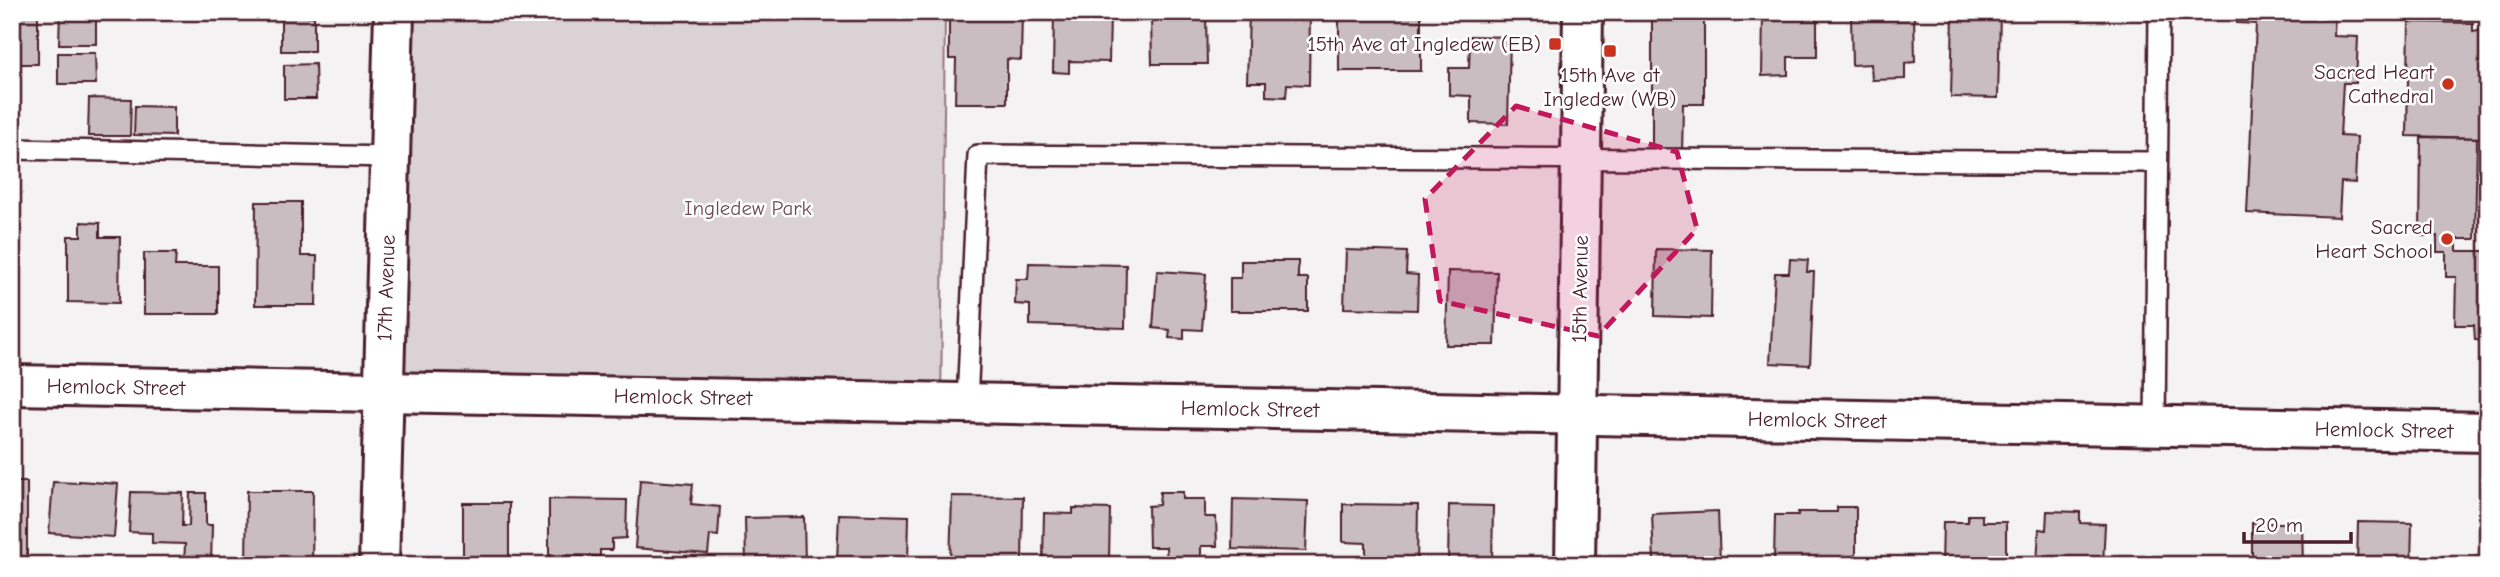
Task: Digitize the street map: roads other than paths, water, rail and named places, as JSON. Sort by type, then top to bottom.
[{"type":"street","name":"17th Avenue","points":[[379,565],[394,12]]},
{"type":"street","name":"15th Avenue","points":[[1575,565],[1583,12]]},
{"type":"street","name":"Hemlock Street","points":[[12,385],[2488,432]]},
{"type":"lane","points":[[2155,427],[2158,12]]},
{"type":"lane","points":[[12,149],[391,157]]},
{"type":"lane","points":[[967,404],[978,155],[2156,162]]},
{"type":"place","name":"15th Ave at Ingledew (EB)","points":[[1555,44]]},
{"type":"place","name":"15th Ave at Ingledew (WB)","points":[[1610,51]]},
{"type":"place","name":"Sacred Heart Cathedral","points":[[2448,84]]},
{"type":"place","name":"Sacred Heart School","points":[[2447,239]]},
{"type":"park label","name":"Ingledew Park","points":[[748,208]]}]
